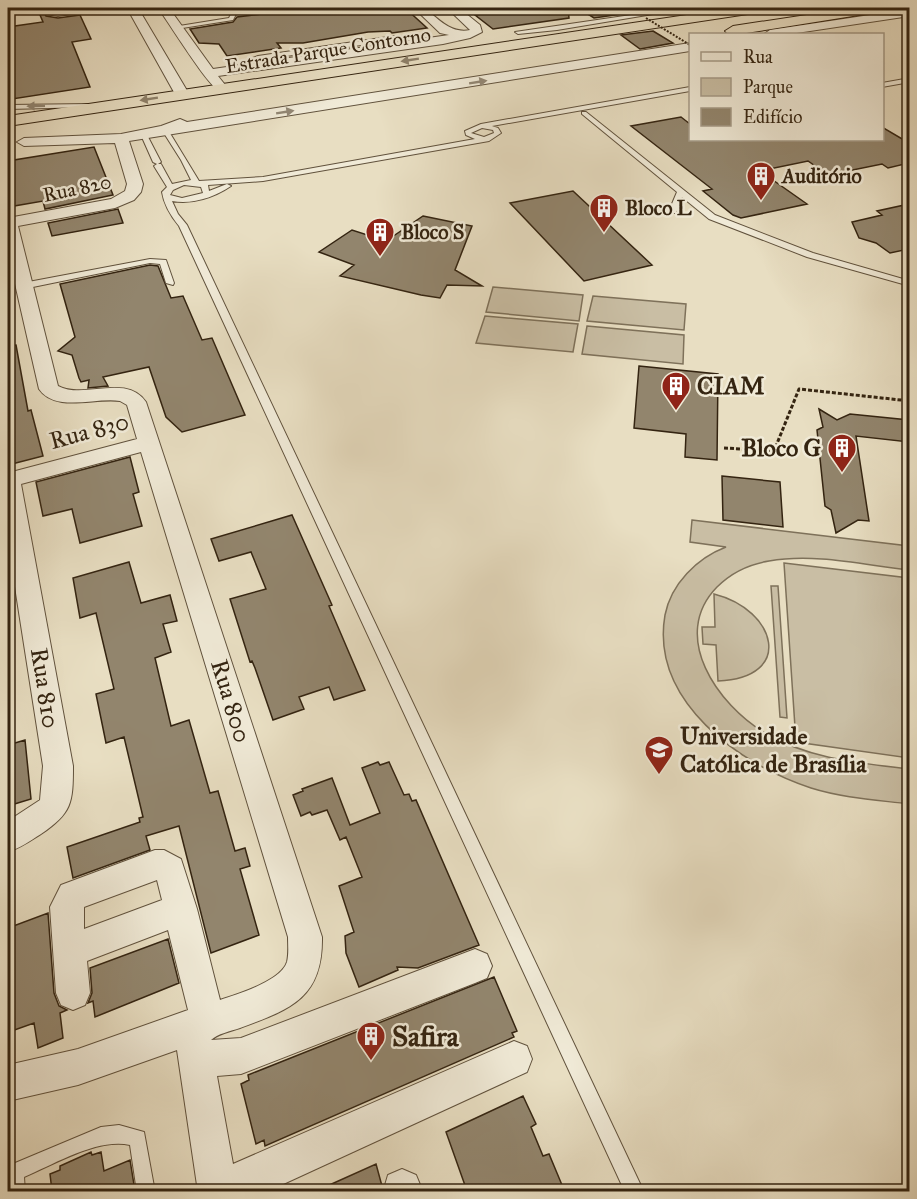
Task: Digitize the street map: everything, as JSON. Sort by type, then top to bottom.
[{"type":"highway","name":"Estrada Parque Contorno","points":[[8,121],[349,69],[469,40],[562,32],[711,11],[761,8]]},
{"type":"highway","points":[[717,33],[878,8]]},
{"type":"highway","points":[[735,30],[815,27]]},
{"type":"highway","name":"Estrada Parque Contorno","points":[[16,143],[689,37]]},
{"type":"highway","points":[[469,40],[440,64],[447,68],[458,69],[488,68]]},
{"type":"highway","points":[[349,69],[386,72],[387,78],[375,85]]},
{"type":"street","points":[[132,8],[182,94]]},
{"type":"street","points":[[164,8],[221,89]]},
{"type":"street","points":[[419,8],[433,39]]},
{"type":"street","points":[[209,73],[356,47],[433,39],[469,40],[476,28],[453,8]]},
{"type":"street","points":[[777,33],[909,12]]},
{"type":"street","points":[[150,40],[180,32]]},
{"type":"street","points":[[16,143],[144,135],[689,46]]},
{"type":"street","points":[[165,130],[189,120],[228,110]]},
{"type":"street","name":"Rua 820","points":[[8,223],[115,203],[128,198],[135,184],[121,138]]},
{"type":"street","name":"Rua 800","points":[[8,223],[49,389],[60,394],[118,395],[132,398],[136,402],[305,937],[305,955],[300,974],[285,988],[199,1036]]},
{"type":"street","name":"Rua 830","points":[[8,480],[150,443]]},
{"type":"street","name":"Rua 810","points":[[8,480],[58,766],[58,790],[52,809],[8,838]]},
{"type":"street","points":[[73,993],[66,907],[73,896],[155,865],[164,865],[170,869],[181,909],[218,1191],[263,1173],[514,1059]]},
{"type":"street","points":[[69,951],[181,909]]},
{"type":"street","points":[[8,1083],[35,1079],[199,1036],[241,1056],[475,966]]},
{"type":"lane","points":[[46,8],[48,13],[58,14],[109,8]]},
{"type":"lane","points":[[180,32],[199,24],[231,19],[235,11],[245,8]]},
{"type":"lane","points":[[518,32],[562,32],[686,8]]},
{"type":"lane","points":[[199,24],[205,32]]},
{"type":"lane","points":[[884,79],[909,74]]},
{"type":"lane","points":[[884,85],[909,80]]},
{"type":"lane","points":[[450,147],[468,134],[468,130],[481,126],[689,89]]},
{"type":"lane","points":[[635,1191],[183,225],[174,215],[166,192],[182,183],[243,182],[406,158],[489,139],[512,127],[689,94]]},
{"type":"lane","points":[[8,107],[106,106]]},
{"type":"lane","points":[[584,113],[712,217],[810,255],[909,284]]},
{"type":"lane","points":[[481,126],[496,129],[498,133]]},
{"type":"lane","points":[[165,130],[198,183],[205,186],[203,195],[185,212],[183,225]]},
{"type":"lane","points":[[468,134],[480,139],[489,139]]},
{"type":"lane","points":[[144,135],[170,188]]},
{"type":"lane","points":[[166,196],[174,200],[187,201],[243,182]]},
{"type":"lane","points":[[673,211],[680,193]]},
{"type":"lane","points":[[23,286],[150,261],[163,262],[170,283]]},
{"type":"lane","points":[[16,1191],[11,1174],[101,1136],[119,1134],[138,1138],[146,1191]]},
{"type":"path","points":[[646,18],[689,45]]},
{"type":"path","points":[[724,448],[774,451],[799,388],[909,401]]},
{"type":"green space","points":[[493,287],[583,295],[579,321],[486,312]]},
{"type":"green space","points":[[593,296],[686,304],[684,330],[587,321]]},
{"type":"green space","points":[[485,316],[578,324],[573,352],[476,343]]},
{"type":"green space","points":[[587,326],[684,335],[683,364],[582,354]]},
{"type":"green space","points":[[692,520],[909,546],[909,570],[804,558],[755,564],[728,577],[717,587],[703,606],[698,627],[699,647],[705,668],[731,705],[747,721],[765,733],[799,749],[853,762],[909,769],[909,804],[835,794],[811,788],[784,777],[730,746],[706,725],[686,701],[672,675],[664,646],[665,615],[673,593],[687,574],[705,558],[726,547],[690,542]]},
{"type":"green space","points":[[784,563],[909,578],[909,758],[796,742]]},
{"type":"green space","points":[[771,586],[778,586],[787,718],[780,717]]},
{"type":"green space","points":[[714,594],[735,602],[752,614],[763,628],[768,642],[767,656],[759,668],[743,677],[718,681],[716,645],[703,644],[702,627],[715,627]]},
{"type":"building","points":[[37,8],[41,8],[46,16],[58,18],[80,15],[91,39],[72,42],[90,87],[12,99],[8,86],[8,27],[43,22]]},
{"type":"building","points":[[273,8],[405,8],[427,28],[392,33],[390,31],[368,32],[303,43],[277,43],[281,48],[227,56],[219,44],[199,43],[190,29],[233,22],[237,17],[277,12]]},
{"type":"building","points":[[527,8],[568,8],[569,18],[493,29],[475,15]]},
{"type":"building","points":[[578,8],[664,8],[594,18]]},
{"type":"building","points":[[653,31],[673,43],[640,49],[621,35]]},
{"type":"building","points":[[681,117],[689,123],[689,141],[884,141],[884,128],[909,143],[909,163],[888,168],[882,164],[828,175],[808,161],[760,171],[807,204],[741,218],[733,215],[703,191],[712,189],[631,126]]},
{"type":"building","points":[[94,147],[113,195],[45,209],[43,201],[8,207],[8,161]]},
{"type":"building","name":"Bloco L","points":[[573,191],[652,265],[584,281],[510,203]]},
{"type":"building","points":[[909,204],[909,249],[890,253],[876,243],[859,238],[852,222],[882,215],[877,211]]},
{"type":"building","points":[[118,209],[123,223],[52,236],[48,223]]},
{"type":"building","name":"Bloco S","points":[[423,216],[472,226],[455,270],[482,286],[447,285],[440,298],[421,295],[340,276],[354,265],[319,252],[352,230],[386,241]]},
{"type":"building","points":[[150,265],[158,266],[171,298],[183,296],[202,340],[212,338],[245,415],[182,432],[166,417],[149,367],[103,377],[108,386],[88,388],[89,380],[81,382],[72,355],[58,351],[75,337],[60,284]]},
{"type":"building","points":[[16,345],[28,411],[31,410],[43,456],[8,465],[8,346]]},
{"type":"building","name":"CIAM","points":[[639,366],[718,374],[717,460],[685,457],[686,434],[634,428]]},
{"type":"building","name":"Bloco G","points":[[819,409],[837,420],[850,414],[909,420],[909,442],[856,436],[869,521],[858,520],[836,533],[831,510],[825,506],[817,430],[823,427]]},
{"type":"building","points":[[130,457],[139,492],[133,494],[142,526],[80,543],[72,509],[43,516],[36,482]]},
{"type":"building","points":[[722,476],[780,482],[783,527],[723,520]]},
{"type":"building","points":[[292,515],[332,605],[329,606],[365,690],[334,700],[329,687],[299,697],[304,709],[273,720],[255,668],[252,661],[250,662],[230,599],[266,589],[251,552],[219,561],[211,539]]},
{"type":"building","points":[[129,562],[141,603],[170,595],[177,621],[163,624],[171,652],[155,658],[171,726],[189,720],[210,793],[218,791],[235,851],[245,848],[250,866],[240,869],[259,935],[211,953],[179,826],[146,836],[150,850],[73,878],[67,847],[140,822],[139,818],[143,817],[124,737],[106,743],[96,694],[114,689],[96,613],[80,618],[73,578]]},
{"type":"building","points":[[25,740],[31,799],[8,806],[8,745]]},
{"type":"building","points":[[378,762],[380,765],[389,762],[404,795],[409,794],[412,801],[416,800],[479,945],[418,968],[397,967],[398,970],[359,987],[346,953],[345,936],[354,932],[339,886],[362,877],[346,837],[340,840],[327,810],[312,815],[310,812],[301,816],[293,795],[303,791],[302,789],[332,778],[350,825],[380,813],[362,768]]},
{"type":"building","points":[[48,913],[54,993],[59,1006],[67,1010],[60,1013],[63,1038],[38,1048],[34,1023],[9,1032],[8,928]]},
{"type":"building","points":[[168,939],[179,983],[95,1017],[93,1001],[88,1003],[92,993],[90,968]]},
{"type":"building","name":"Safira","points":[[494,977],[517,1031],[512,1033],[514,1037],[265,1146],[264,1140],[256,1144],[241,1084],[249,1080],[248,1075]]},
{"type":"building","points":[[523,1096],[536,1124],[531,1127],[543,1156],[549,1154],[562,1185],[547,1191],[467,1191],[446,1132]]},
{"type":"building","points":[[91,1152],[92,1155],[101,1152],[104,1171],[130,1160],[135,1191],[52,1191],[50,1174],[60,1170],[60,1166]]},
{"type":"building","points":[[376,1164],[382,1186],[381,1191],[316,1191]]},
{"type":"place","name":"Auditório","points":[[761,202]]},
{"type":"place","name":"Bloco L","points":[[604,234]]},
{"type":"place","name":"Bloco S","points":[[380,258]]},
{"type":"place","name":"CIAM","points":[[676,412]]},
{"type":"place","name":"Bloco G","points":[[842,474]]},
{"type":"place","name":"Universidade Católica de Brasília","points":[[659,776]]},
{"type":"place","name":"Safira","points":[[371,1062]]}]
